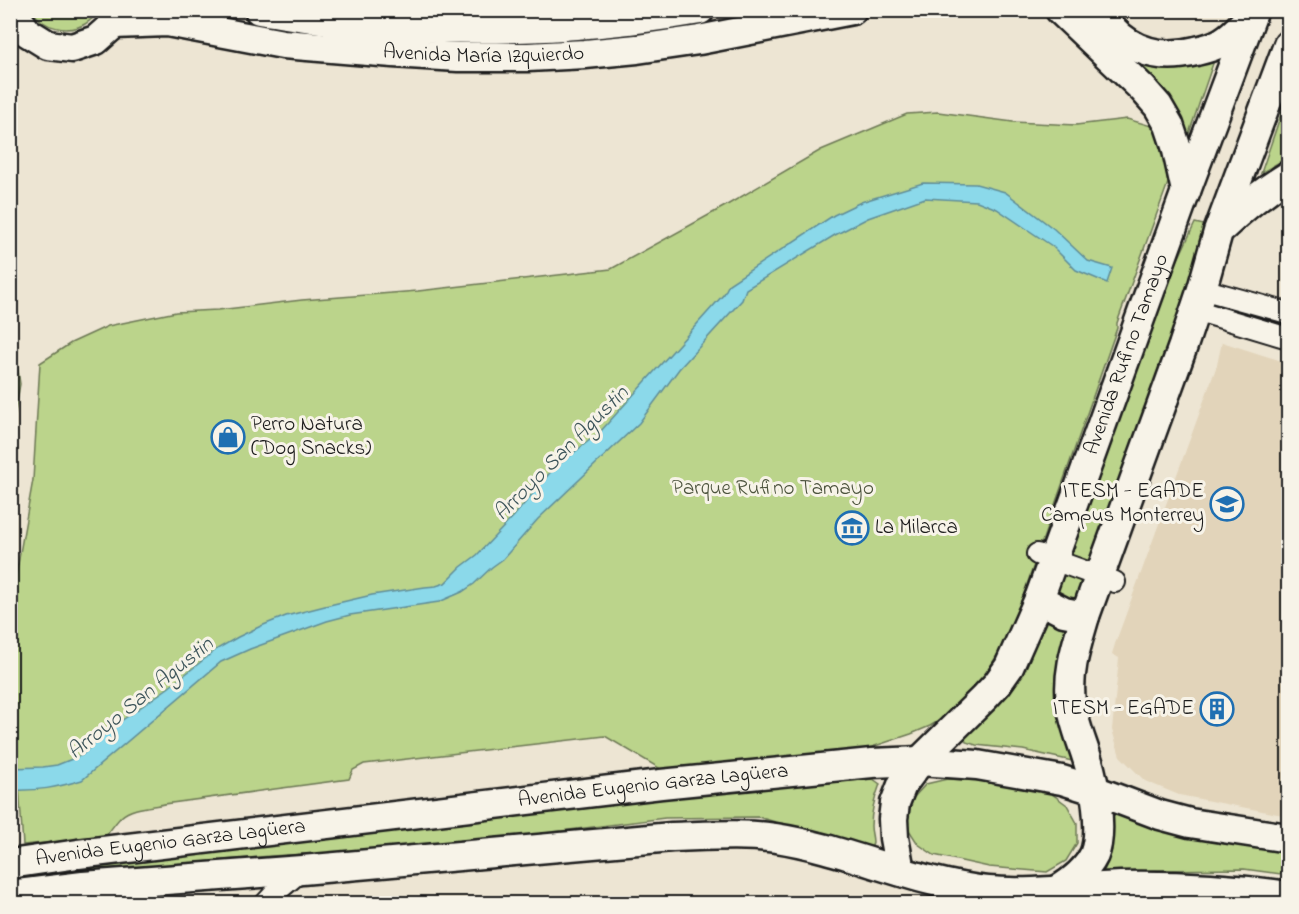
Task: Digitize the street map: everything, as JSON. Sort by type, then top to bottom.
[{"type":"street","name":"Avenida María Izquierdo","points":[[260,10],[378,26],[490,30],[606,23],[700,10]]},
{"type":"street","name":"Avenida María Izquierdo","points":[[117,17],[166,22],[283,44],[458,57],[528,57],[637,49],[699,40],[852,10]]},
{"type":"street","points":[[1060,10],[1158,106],[1169,125],[1176,146],[1186,191]]},
{"type":"street","points":[[1098,10],[1104,21],[1118,36],[1134,47],[1166,55],[1184,54],[1212,47],[1235,32],[1254,12]]},
{"type":"street","points":[[12,11],[27,32],[48,45],[72,48],[96,40],[117,17]]},
{"type":"street","name":"Avenida Rufino Tamayo","points":[[900,871],[893,819],[895,803],[902,785],[920,761],[998,684],[1009,667],[1039,599],[1045,557],[1254,12]]},
{"type":"street","points":[[1058,890],[1076,879],[1087,866],[1095,853],[1098,834],[1094,790],[1087,756],[1075,724],[1071,703],[1070,687],[1076,648],[1085,616],[1107,579],[1199,299],[1218,232],[1288,45]]},
{"type":"street","points":[[1218,232],[1243,207],[1288,176]]},
{"type":"street","points":[[1199,299],[1287,313],[1283,336],[1199,299]]},
{"type":"street","points":[[1045,557],[1107,579]]},
{"type":"street","points":[[1039,599],[1064,612],[1085,616]]},
{"type":"street","name":"Avenida Eugenio Garza Lagüera","points":[[10,864],[661,784],[872,763],[920,761],[977,765],[1062,780],[1190,823],[1288,838]]},
{"type":"street","name":"Avenida Eugenio Garza Lagüera","points":[[10,895],[83,886],[302,870],[672,837],[727,835],[778,838],[945,884],[988,891],[1017,892],[1162,886],[1259,897],[1288,896]]},
{"type":"street","points":[[265,903],[302,870]]},
{"type":"street","points":[[83,886],[124,903]]},
{"type":"shaded area","name":"ITESM - EGADE Campus Monterrey","points":[[1222,342],[1288,363],[1288,816],[1179,795],[1145,781],[1120,756],[1112,730],[1119,658],[1112,654],[1217,365]]},
{"type":"green space","points":[[33,11],[100,11],[85,24],[63,29],[43,22]]},
{"type":"green space","points":[[1080,11],[1087,11],[1121,43],[1219,46],[1186,142]]},
{"type":"green space","points":[[1288,94],[1288,157],[1261,173]]},
{"type":"green space","name":"Parque Rufino Tamayo","points":[[938,112],[1013,122],[1076,125],[1127,119],[1155,127],[1164,155],[1168,183],[1010,633],[986,674],[959,706],[930,726],[854,753],[664,771],[605,736],[364,764],[353,770],[349,779],[136,809],[121,817],[105,837],[23,845],[19,787],[11,741],[10,609],[33,480],[40,363],[71,343],[108,326],[176,312],[418,291],[611,269],[821,150],[907,114]]},
{"type":"green space","points":[[1195,223],[1204,225],[1182,310],[1061,647],[1057,682],[1077,762],[1023,750],[966,742],[964,736],[983,720],[1005,696],[1157,304]]},
{"type":"green space","points":[[13,336],[20,384],[11,427],[10,337]]},
{"type":"green space","points":[[873,779],[880,784],[873,810],[871,826],[873,841],[870,849],[758,817],[665,818],[441,846],[271,856],[153,866],[11,883],[11,872],[663,796]]},
{"type":"green space","points":[[947,779],[1002,782],[1052,794],[1067,805],[1077,823],[1077,843],[1066,861],[1047,872],[989,867],[934,855],[918,844],[909,830],[907,811],[914,797],[926,784]]},
{"type":"green space","points":[[1111,808],[1288,847],[1288,875],[1244,869],[1154,870],[1108,874],[1104,871],[1112,850]]},
{"type":"water","points":[[923,183],[976,184],[1005,192],[1054,229],[1088,261],[1112,268],[1107,283],[1076,270],[1052,246],[997,209],[977,201],[925,198],[868,218],[835,235],[746,289],[742,300],[679,369],[639,423],[538,519],[503,559],[474,584],[439,602],[350,615],[250,649],[221,662],[82,780],[47,788],[11,790],[11,768],[57,765],[82,755],[104,733],[168,688],[217,649],[261,626],[286,616],[372,595],[445,583],[477,555],[514,516],[553,469],[600,432],[724,294],[729,284],[834,215],[861,202]]},
{"type":"place","name":"Perro Natura (Dog Snacks)","points":[[228,437]]},
{"type":"place","name":"ITESM - EGADE Campus Monterrey","points":[[1227,504]]},
{"type":"place","name":"La Milarca","points":[[852,528]]},
{"type":"place","name":"ITESM - EGADE","points":[[1217,709]]},
{"type":"water label","name":"Arroyo San Agustin","points":[[562,454]]},
{"type":"water label","name":"Arroyo San Agustin","points":[[141,699]]}]
